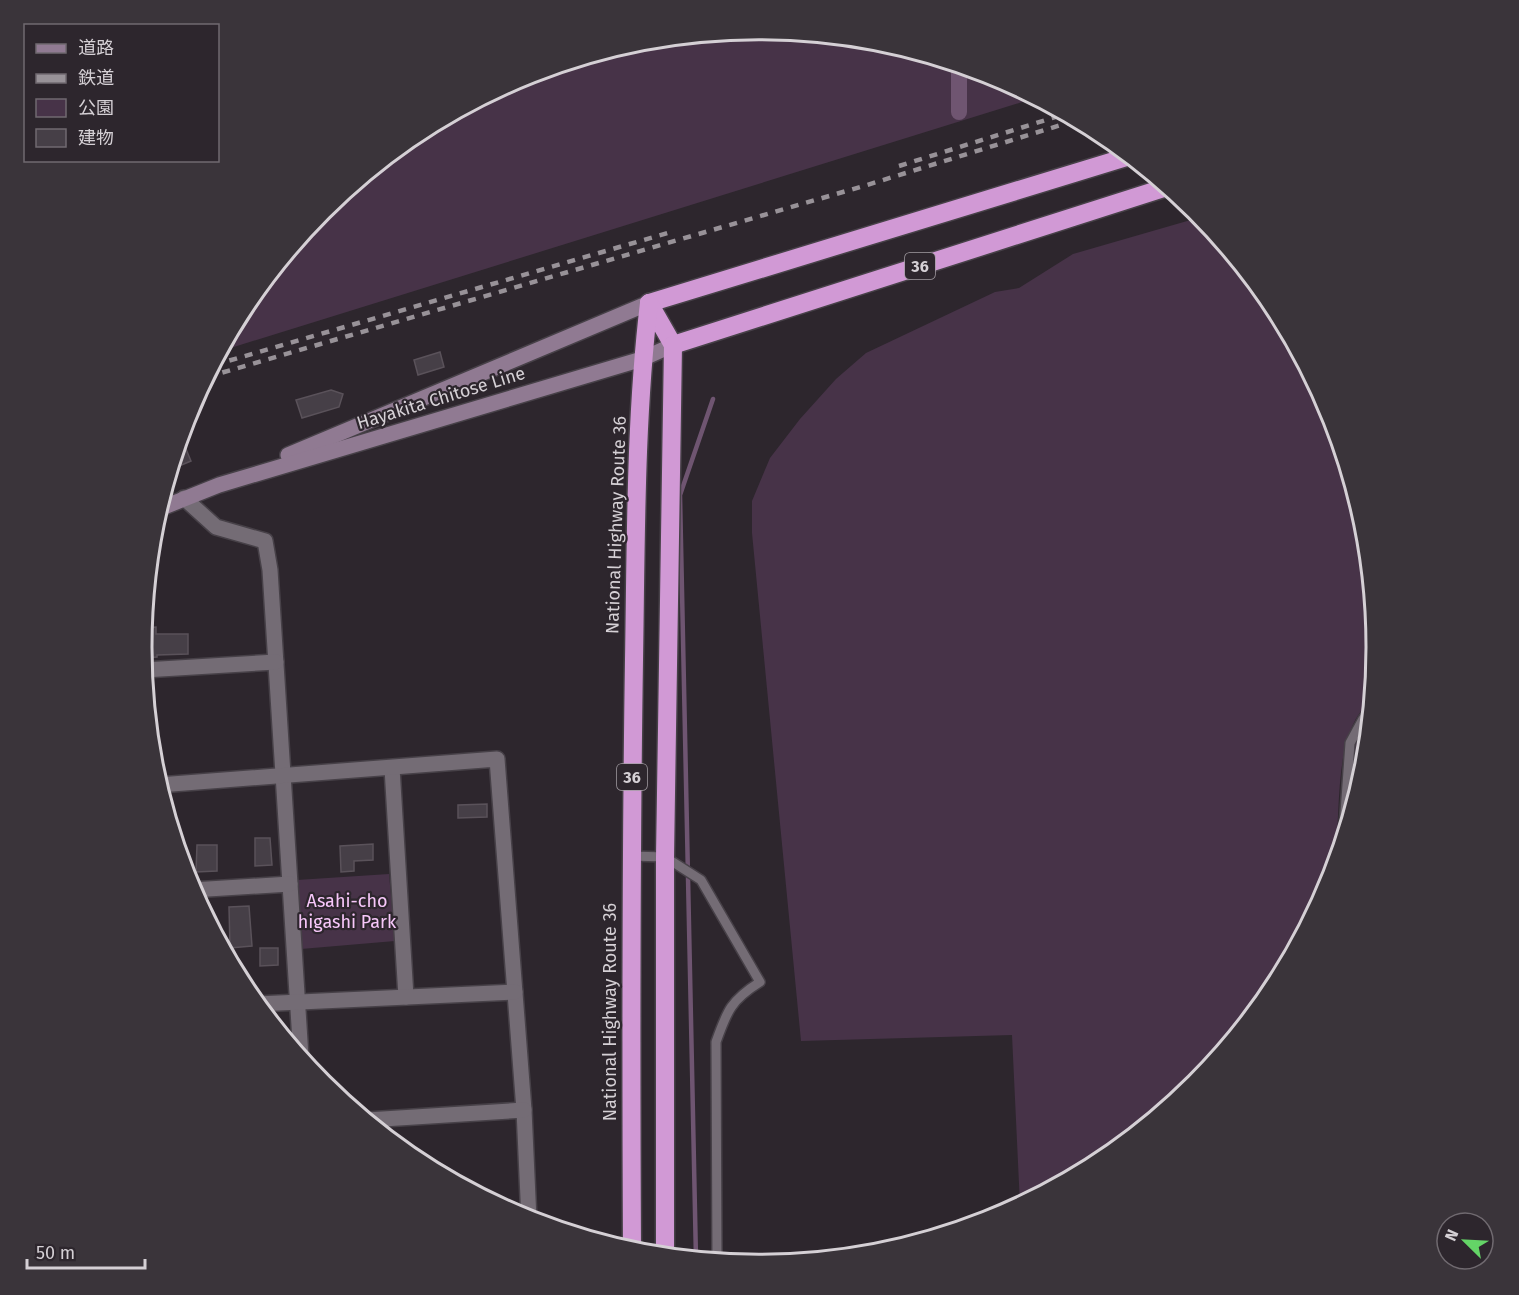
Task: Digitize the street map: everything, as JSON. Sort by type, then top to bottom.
[{"type":"highway","name":"36","points":[[649,303],[1120,159]]},
{"type":"highway","name":"36","points":[[665,1247],[665,857],[673,345],[1158,190]]},
{"type":"highway","points":[[649,303],[673,345]]},
{"type":"highway","name":"National Highway Route 36","points":[[632,1241],[631,856],[635,567],[642,359],[649,303]]},
{"type":"main road","name":"Hayakita Chitose Line","points":[[170,504],[649,303]]},
{"type":"main road","name":"Hayakita Chitose Line","points":[[219,484],[642,359],[673,345]]},
{"type":"street","points":[[184,498],[216,527],[265,541],[270,570],[300,1044]]},
{"type":"street","points":[[153,669],[276,662]]},
{"type":"street","points":[[168,783],[497,759],[524,1110],[528,1209]]},
{"type":"street","points":[[392,768],[406,997]]},
{"type":"street","points":[[203,889],[290,884]]},
{"type":"street","points":[[268,1003],[515,992]]},
{"type":"street","points":[[378,1119],[524,1110]]},
{"type":"lane","points":[[1345,807],[1350,743],[1362,722]]},
{"type":"lane","points":[[631,856],[665,857],[701,880],[760,982],[741,994],[726,1015],[716,1042],[717,1253]]},
{"type":"green space","points":[[760,40],[799,42],[878,52],[917,61],[955,73],[1024,101],[232,348],[255,310],[303,247],[359,191],[390,166],[422,143],[491,103],[564,73],[602,61],[641,52],[720,42]]},
{"type":"green space","points":[[1191,220],[1216,247],[1264,310],[1304,379],[1334,452],[1346,490],[1355,529],[1365,608],[1365,687],[1363,711],[1348,737],[1343,760],[1337,832],[1334,843],[1304,916],[1264,985],[1216,1048],[1160,1104],[1097,1152],[1020,1196],[1012,1035],[801,1041],[752,533],[752,501],[770,458],[800,419],[836,379],[866,353],[995,292],[1019,288],[1073,254]]},
{"type":"green space","points":[[1360,736],[1350,790],[1352,752]]},
{"type":"green space","name":"Asahi-cho higashi Park","points":[[389,874],[395,941],[301,949],[297,880]]},
{"type":"building","points":[[440,352],[444,367],[418,375],[414,360]]},
{"type":"building","points":[[331,390],[343,394],[339,407],[302,418],[296,400]]},
{"type":"building","points":[[186,449],[191,461],[181,465]]},
{"type":"building","points":[[153,627],[156,627],[156,634],[188,634],[188,654],[157,655],[152,657]]},
{"type":"building","points":[[487,804],[487,817],[458,818],[458,805]]},
{"type":"building","points":[[255,838],[270,838],[272,865],[255,866]]},
{"type":"building","points":[[373,844],[373,860],[354,861],[354,871],[341,872],[340,846]]},
{"type":"building","points":[[197,845],[217,845],[217,871],[196,872]]},
{"type":"building","points":[[249,906],[252,946],[232,948],[230,943],[229,907]]},
{"type":"building","points":[[260,948],[278,948],[278,965],[260,966]]},
{"type":"waterway","points":[[959,75],[959,112]]},
{"type":"waterway","points":[[696,1251],[680,495],[713,399]]},
{"type":"railway","points":[[899,166],[1054,117]]},
{"type":"railway","points":[[218,374],[867,185],[1066,124]]},
{"type":"railway","points":[[224,362],[671,232]]}]
